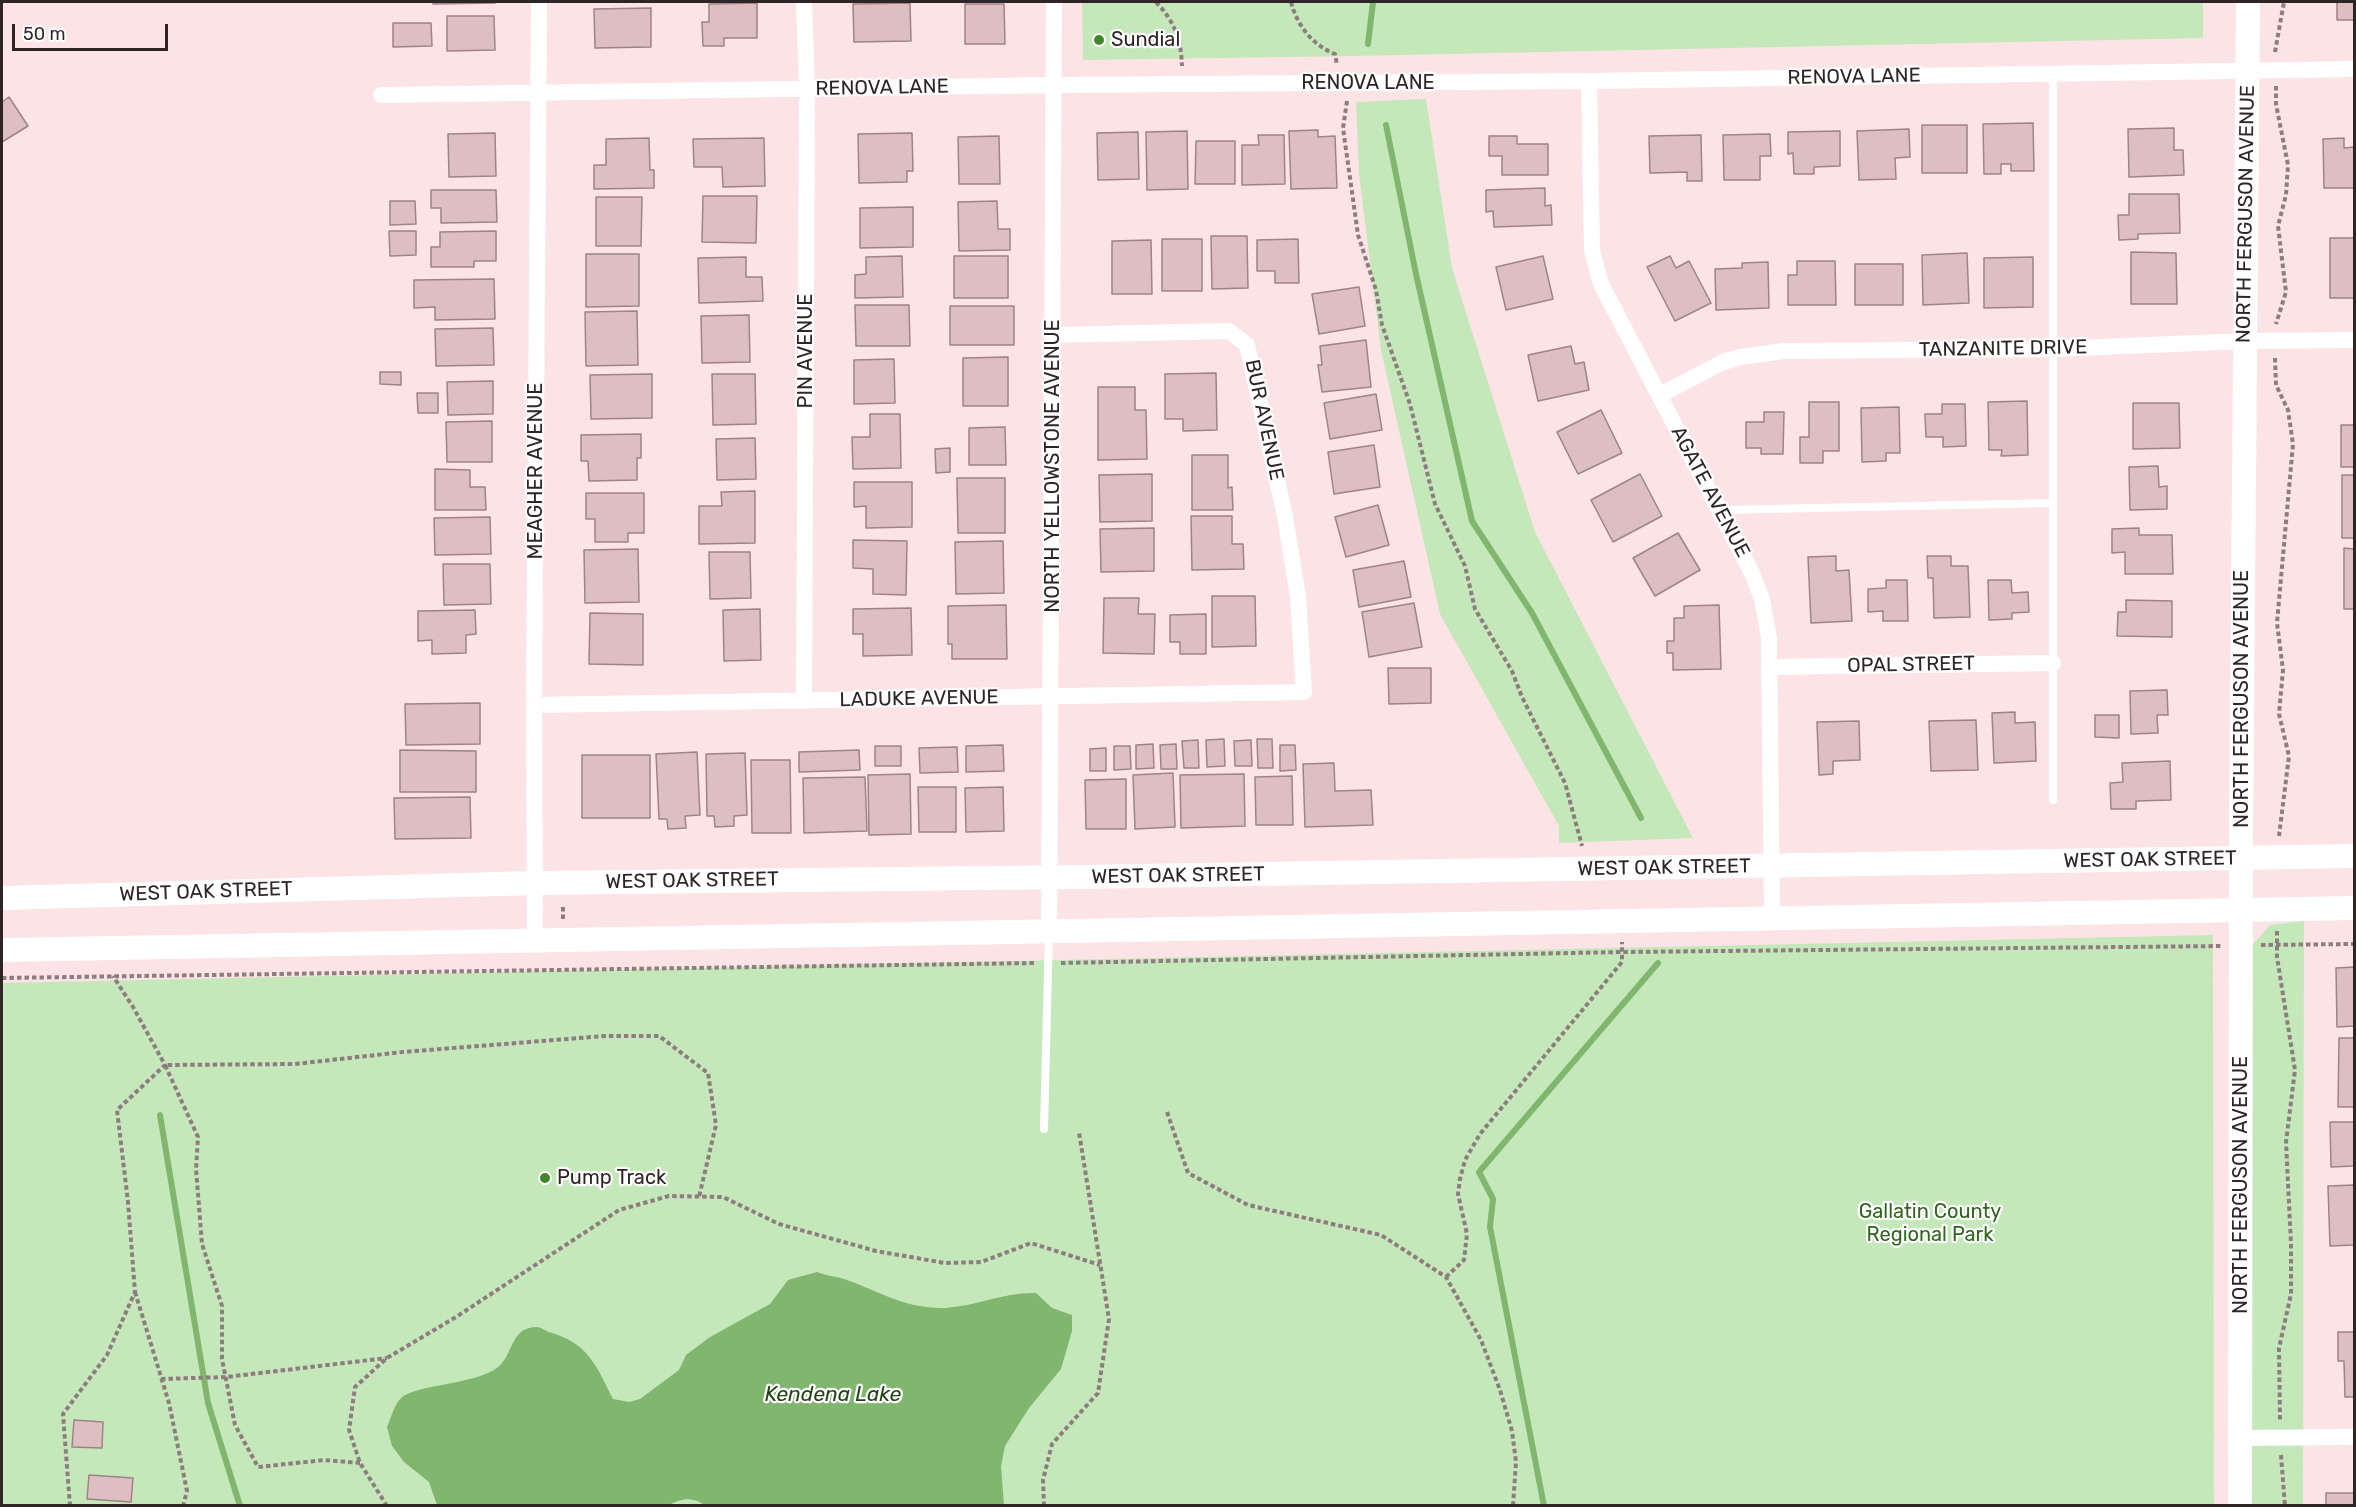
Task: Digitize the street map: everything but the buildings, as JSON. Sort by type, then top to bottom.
[{"type":"main road","name":"NORTH FERGUSON AVENUE","points":[[2240,1506],[2241,859],[2248,2]]},
{"type":"main road","name":"WEST OAK STREET","points":[[2,898],[534,884],[2355,856]]},
{"type":"main road","points":[[2,950],[2355,908]]},
{"type":"street","name":"MEAGHER AVENUE","points":[[535,940],[534,705],[539,2]]},
{"type":"street","name":"PIN AVENUE","points":[[804,2],[807,89],[804,700]]},
{"type":"street","name":"NORTH YELLOWSTONE AVENUE","points":[[1049,931],[1054,2]]},
{"type":"street","name":"RENOVA LANE","points":[[381,95],[1055,85],[1589,81],[2355,69]]},
{"type":"street","name":"AGATE AVENUE","points":[[1589,81],[1592,250],[1601,284],[1720,510],[1752,573],[1761,599],[1769,638],[1772,919]]},
{"type":"street","name":"BUR AVENUE","points":[[1053,335],[1229,332],[1247,345],[1284,516],[1298,597],[1304,692]]},
{"type":"street","name":"TANZANITE DRIVE","points":[[1660,395],[1723,362],[1762,353],[1784,351],[2053,349],[2244,341],[2355,340]]},
{"type":"street","name":"OPAL STREET","points":[[1769,667],[2053,663]]},
{"type":"street","name":"LADUKE AVENUE","points":[[534,705],[1304,692]]},
{"type":"street","points":[[2240,1438],[2355,1437]]},
{"type":"lane","points":[[2052,800],[2054,74]]},
{"type":"lane","points":[[1720,510],[2053,503]]},
{"type":"lane","points":[[1044,1130],[1049,931]]},
{"type":"path","points":[[1156,2],[1173,22],[1181,51],[1183,84]]},
{"type":"path","points":[[1291,2],[1293,11],[1308,37],[1321,48],[1335,54],[1347,102],[1343,128],[1358,235],[1376,290],[1382,325],[1410,404],[1435,504],[1465,566],[1475,609],[1512,670],[1522,697],[1565,783],[1587,869]]},
{"type":"path","points":[[2275,51],[2284,2]]},
{"type":"path","points":[[2276,92],[2276,104],[2288,165],[2286,195],[2278,226],[2286,292],[2276,325]]},
{"type":"path","points":[[2275,369],[2276,385],[2288,410],[2293,444],[2277,623],[2283,670],[2279,714],[2289,756],[2279,821],[2278,858]]},
{"type":"path","points":[[563,907],[564,923]]},
{"type":"path","points":[[2278,910],[2277,957],[2295,1070],[2286,1142],[2291,1294],[2279,1348],[2285,1506]]},
{"type":"path","points":[[1446,1277],[1464,1260],[1467,1234],[1458,1194],[1465,1160],[1480,1134],[1622,962],[1624,921]]},
{"type":"path","points":[[2,978],[1622,952],[2355,944]]},
{"type":"path","points":[[113,976],[165,1065],[198,1137],[196,1169],[202,1244],[222,1306],[222,1359],[235,1425],[258,1467],[324,1460],[360,1463]]},
{"type":"path","points":[[183,1506],[187,1491],[161,1379],[135,1292],[128,1202],[117,1110],[165,1065],[295,1064],[403,1052],[605,1035],[659,1036],[708,1072],[716,1125],[699,1197]]},
{"type":"path","points":[[1167,1112],[1188,1173],[1248,1205],[1381,1234],[1446,1277],[1481,1340],[1500,1390],[1512,1431],[1516,1462],[1513,1506]]},
{"type":"path","points":[[1044,1506],[1043,1480],[1052,1444],[1098,1393],[1109,1319],[1079,1132]]},
{"type":"path","points":[[387,1506],[360,1463],[349,1430],[355,1387],[387,1358],[466,1311],[619,1210],[669,1196],[723,1197],[779,1224],[876,1251],[945,1263],[981,1262],[1031,1244],[1100,1265]]},
{"type":"path","points":[[70,1506],[63,1414],[107,1354],[135,1292]]},
{"type":"path","points":[[161,1379],[226,1377],[387,1358]]},
{"type":"green space","points":[[1082,2],[2203,2],[2203,38],[1083,60]]},
{"type":"green space","points":[[1426,99],[1452,268],[1535,532],[1693,838],[1559,843],[1559,826],[1440,614],[1381,350],[1359,174],[1356,102]]},
{"type":"green space","points":[[2304,921],[2303,1505],[2246,1505],[2241,958],[2270,925]]},
{"type":"green space","name":"Gallatin County Regional Park","points":[[2213,935],[2214,1505],[2,1505],[2,983]]},
{"type":"water","name":"Kendena Lake","points":[[817,1272],[844,1279],[917,1306],[945,1308],[1024,1293],[1036,1293],[1052,1308],[1072,1315],[1072,1331],[1061,1369],[1029,1408],[1005,1446],[1001,1466],[1004,1505],[706,1506],[687,1499],[667,1506],[437,1505],[429,1482],[404,1462],[392,1446],[387,1427],[401,1398],[419,1390],[488,1373],[503,1362],[517,1336],[528,1328],[537,1327],[573,1342],[596,1366],[613,1399],[629,1402],[640,1399],[679,1370],[686,1355],[710,1337],[770,1304],[788,1280]]},
{"type":"waterway","points":[[1368,44],[1373,2]]},
{"type":"waterway","points":[[1386,125],[1416,274],[1472,521],[1532,613],[1641,818]]},
{"type":"waterway","points":[[1544,1506],[1490,1227],[1493,1199],[1479,1172],[1658,963]]},
{"type":"waterway","points":[[160,1115],[208,1403],[240,1506]]},
{"type":"place","name":"Sundial","points":[[1099,40]]},
{"type":"place","name":"Pump Track","points":[[545,1178]]}]
